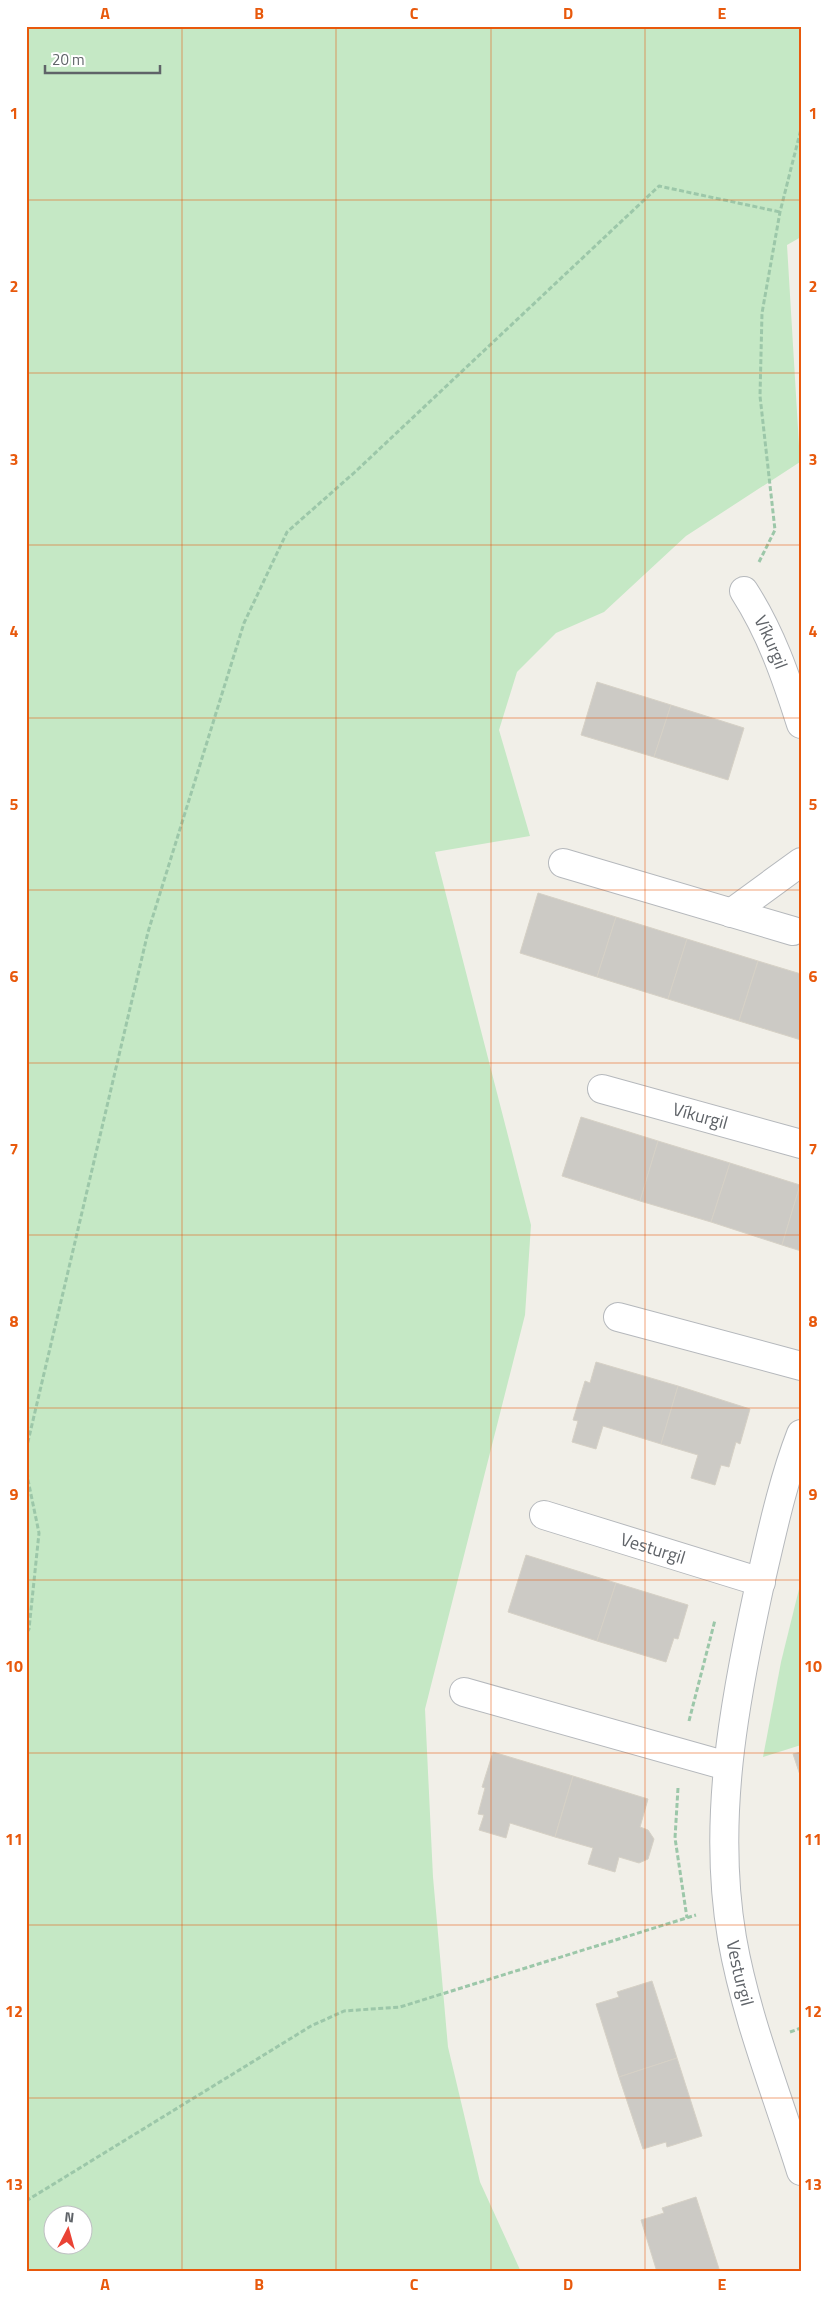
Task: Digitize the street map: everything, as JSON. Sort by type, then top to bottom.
[{"type":"street","name":"Víkurgil","points":[[744,591],[767,630],[785,673],[801,724]]},
{"type":"street","points":[[731,913],[801,862]]},
{"type":"street","points":[[563,863],[793,931]]},
{"type":"street","name":"Víkurgil","points":[[602,1090],[801,1144]]},
{"type":"street","points":[[618,1317],[801,1366]]},
{"type":"street","name":"Vesturgil","points":[[801,1434],[769,1543],[742,1665],[727,1766],[724,1854],[732,1938],[754,2029],[801,2171]]},
{"type":"street","name":"Vesturgil","points":[[544,1515],[761,1582]]},
{"type":"street","points":[[464,1692],[727,1766]]},
{"type":"path","points":[[744,591],[775,530],[760,396],[762,313],[780,212],[801,129]]},
{"type":"path","points":[[26,1450],[148,932],[244,623],[287,532],[356,472],[659,186],[780,212]]},
{"type":"path","points":[[26,1457],[28,1480],[39,1533],[29,1629],[26,1634]]},
{"type":"path","points":[[26,2201],[311,2026],[344,2011],[400,2007],[729,1905]]},
{"type":"green space","points":[[26,26],[801,26],[801,237],[787,245],[800,462],[686,536],[604,612],[556,633],[517,672],[499,730],[530,836],[435,852],[531,1225],[525,1315],[425,1709],[433,1877],[448,2047],[480,2182],[521,2272],[26,2272]]},
{"type":"green space","points":[[801,1581],[801,1745],[763,1757],[781,1662]]},
{"type":"building","points":[[597,682],[671,705],[654,757],[581,735]]},
{"type":"building","points":[[671,705],[744,728],[728,780],[654,757]]},
{"type":"building","points":[[538,893],[616,917],[597,977],[520,953]]},
{"type":"building","points":[[616,917],[687,939],[668,999],[597,977]]},
{"type":"building","points":[[687,939],[758,961],[739,1021],[668,999]]},
{"type":"building","points":[[758,961],[801,974],[801,1040],[739,1021]]},
{"type":"building","points":[[581,1117],[658,1141],[640,1201],[562,1176]]},
{"type":"building","points":[[658,1141],[730,1163],[711,1222],[640,1201]]},
{"type":"building","points":[[730,1163],[800,1185],[782,1245],[711,1222]]},
{"type":"building","points":[[801,1185],[801,1251],[782,1245]]},
{"type":"building","points":[[596,1362],[678,1386],[661,1444],[603,1426],[596,1449],[572,1442],[578,1421],[573,1420],[585,1381],[590,1383]]},
{"type":"building","points":[[678,1386],[750,1409],[740,1444],[736,1442],[729,1467],[721,1465],[715,1485],[691,1478],[698,1455],[661,1444]]},
{"type":"building","points":[[526,1555],[616,1583],[597,1641],[508,1612]]},
{"type":"building","points":[[616,1583],[688,1605],[678,1639],[674,1638],[666,1662],[597,1641]]},
{"type":"building","points":[[493,1752],[573,1776],[555,1837],[510,1823],[506,1838],[479,1830],[484,1815],[478,1814],[485,1788],[482,1787]]},
{"type":"building","points":[[801,1752],[801,1778],[793,1754]]},
{"type":"building","points":[[573,1776],[648,1799],[640,1827],[648,1830],[654,1839],[648,1859],[639,1863],[619,1857],[615,1872],[588,1864],[593,1848],[555,1837]]},
{"type":"building","points":[[652,1981],[677,2058],[619,2077],[596,2004],[619,1997],[617,1992]]},
{"type":"building","points":[[677,2058],[702,2136],[667,2147],[666,2142],[643,2149],[619,2077]]},
{"type":"building","points":[[696,2197],[720,2272],[657,2272],[641,2220],[664,2213],[662,2208]]}]
